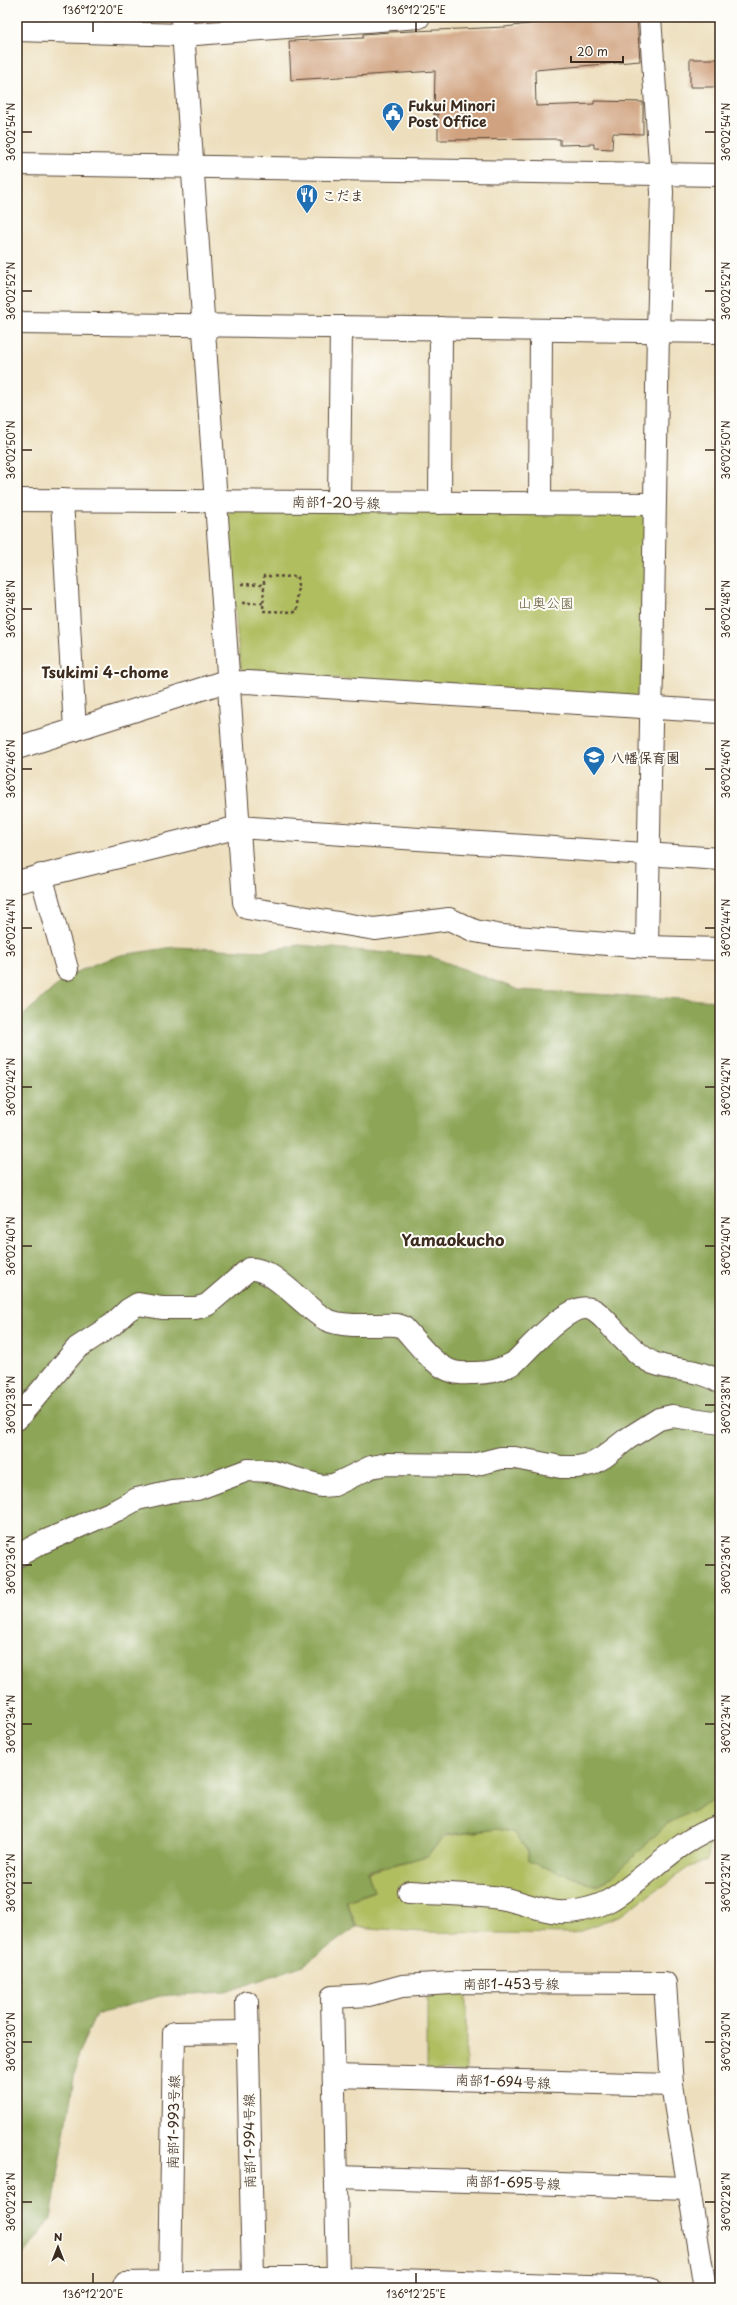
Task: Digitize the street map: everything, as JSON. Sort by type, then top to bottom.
[{"type":"street","points":[[17,30],[182,26],[419,17]]},
{"type":"street","points":[[647,947],[652,707],[654,504],[662,175],[650,17]]},
{"type":"street","points":[[182,26],[244,902],[247,908],[375,929],[449,919],[475,930],[502,936],[647,947],[720,950]]},
{"type":"street","points":[[17,164],[720,175]]},
{"type":"street","points":[[17,323],[720,332]]},
{"type":"street","points":[[339,502],[341,327]]},
{"type":"street","points":[[440,503],[441,328]]},
{"type":"street","points":[[540,503],[541,330]]},
{"type":"street","name":"南部1-20号線","points":[[17,500],[216,500],[654,504]]},
{"type":"street","points":[[62,500],[75,730]]},
{"type":"street","points":[[17,748],[220,683],[247,682],[720,712]]},
{"type":"street","points":[[17,882],[239,827],[720,859]]},
{"type":"street","points":[[41,876],[67,969]]},
{"type":"street","points":[[17,1419],[77,1348],[112,1325],[128,1310],[138,1304],[183,1308],[196,1308],[207,1305],[249,1269],[255,1268],[283,1285],[329,1320],[343,1324],[397,1325],[403,1328],[434,1360],[445,1369],[455,1373],[489,1373],[506,1368],[514,1363],[558,1321],[573,1311],[582,1308],[594,1310],[639,1355],[653,1363],[698,1371],[720,1382]]},
{"type":"street","points":[[17,1556],[41,1543],[117,1510],[137,1499],[172,1491],[197,1489],[248,1470],[270,1471],[322,1486],[334,1485],[371,1467],[387,1464],[474,1465],[501,1458],[515,1458],[562,1467],[577,1467],[592,1464],[604,1457],[627,1439],[658,1419],[672,1416],[720,1423]]},
{"type":"street","points":[[409,1892],[501,1898],[552,1912],[568,1912],[612,1899],[676,1848],[716,1827]]},
{"type":"street","name":"南部1-453号線","points":[[338,2278],[332,1997],[369,1995],[402,1986],[467,1982],[665,1983],[672,2085],[705,2288]]},
{"type":"street","name":"南部1-994号線","points":[[247,2002],[253,2282]]},
{"type":"street","name":"南部1-993号線","points":[[170,2282],[174,2033],[247,2032]]},
{"type":"street","name":"南部1-694号線","points":[[334,2076],[672,2085]]},
{"type":"street","name":"南部1-695号線","points":[[337,2177],[688,2188]]},
{"type":"street","points":[[123,2288],[125,2283],[253,2282],[338,2278],[541,2286],[650,2288]]},
{"type":"path","points":[[264,576],[298,577],[297,612],[263,611],[264,585],[264,576]]},
{"type":"path","points":[[222,584],[264,585]]},
{"type":"green space","name":"山奥公園","points":[[234,509],[638,512],[646,520],[642,691],[635,697],[245,673],[240,667],[227,515]]},
{"type":"green space","points":[[299,945],[432,957],[519,990],[720,1001],[720,1792],[715,1799],[667,1824],[613,1876],[595,1885],[528,1861],[528,1850],[515,1833],[497,1829],[445,1835],[427,1856],[367,1871],[374,1891],[346,1901],[356,1927],[304,1965],[226,1992],[160,1996],[96,2015],[78,2054],[51,2219],[17,2264],[17,1021],[66,977],[97,963],[121,955],[174,947],[263,951]]},
{"type":"green space","points":[[716,1799],[720,1819],[712,1835],[707,1861],[692,1865],[621,1915],[573,1934],[421,1932],[357,1927],[347,1901],[374,1892],[368,1872],[427,1856],[446,1836],[498,1829],[515,1833],[528,1851],[528,1861],[596,1886],[613,1876],[667,1824]]},
{"type":"green space","points":[[466,1991],[466,2072],[427,2071],[427,1992]]},
{"type":"building","points":[[544,17],[583,17],[584,20],[630,17],[630,19],[637,19],[640,61],[535,70],[536,106],[594,104],[594,101],[643,102],[643,134],[613,133],[612,149],[594,148],[594,144],[560,145],[560,139],[438,140],[438,114],[434,115],[435,71],[291,80],[289,41],[363,38],[363,34],[391,32],[505,27],[545,22]]},
{"type":"building","points":[[690,59],[720,59],[720,87],[690,87]]},
{"type":"place","name":"Fukui Minori Post Office","points":[[393,132]]},
{"type":"place","name":"こだま","points":[[307,214]]},
{"type":"place","name":"八幡保育園","points":[[594,776]]},
{"type":"district","name":"Tsukimi 4-chome","points":[[105,671]]},
{"type":"district","name":"Yamaokucho","points":[[453,1239]]}]
